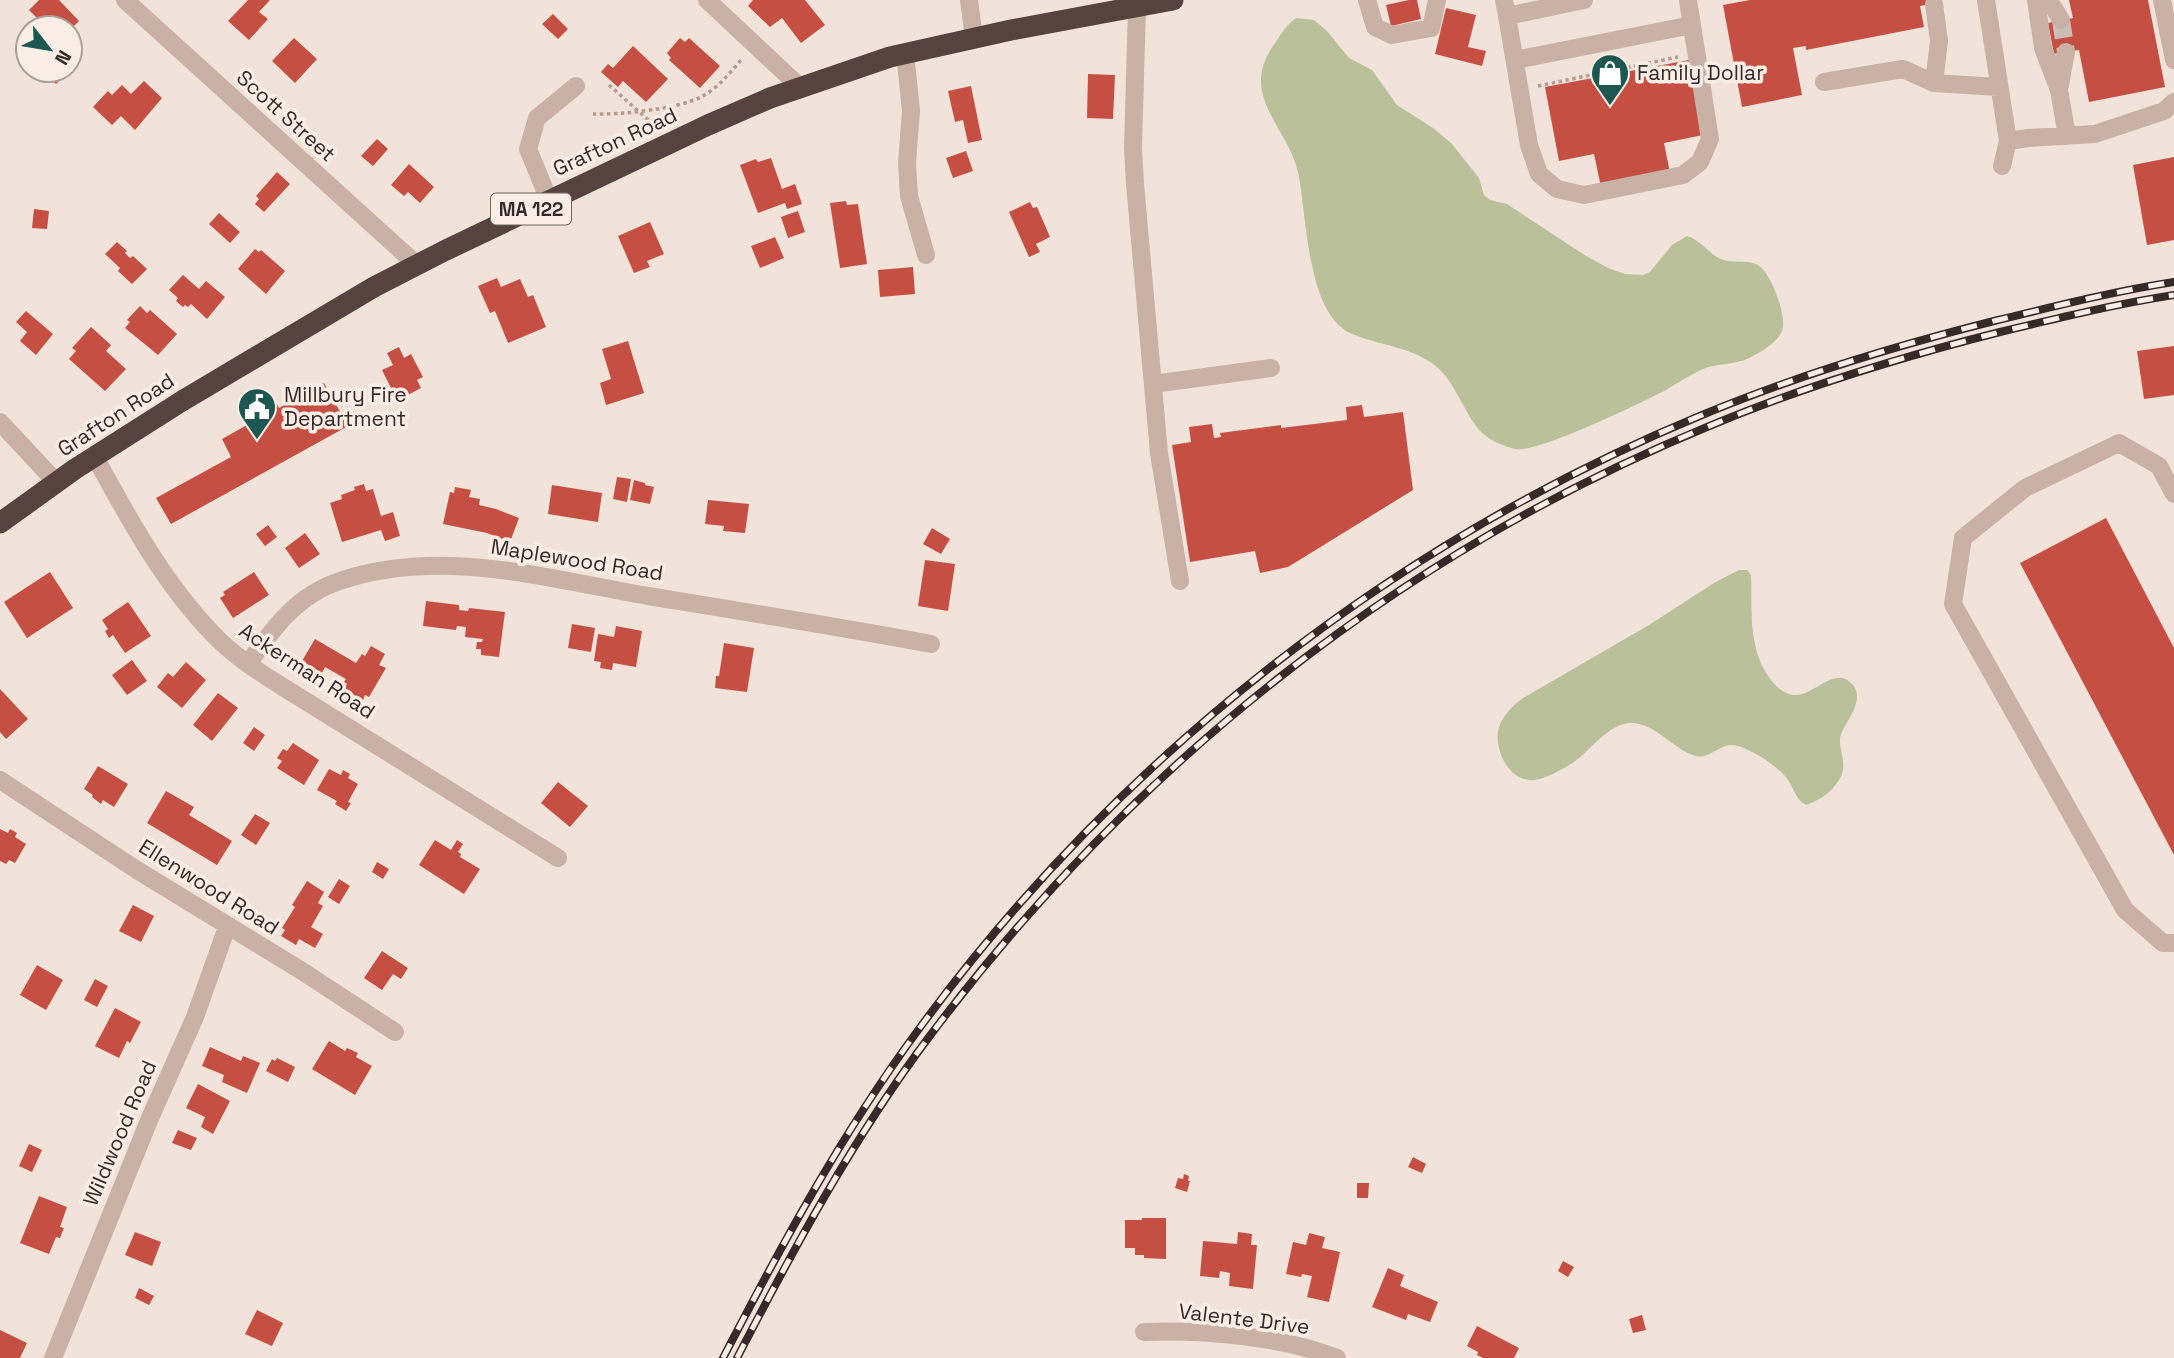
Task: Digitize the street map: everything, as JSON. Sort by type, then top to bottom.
[{"type":"highway","name":"MA 122","points":[[1137,7],[1173,0]]},
{"type":"highway","name":"Grafton Road","points":[[0,523],[56,482],[182,401],[310,325],[417,265],[708,125],[800,87],[905,53],[974,37],[1137,7]]},
{"type":"street","name":"Scott Street","points":[[125,0],[417,265]]},
{"type":"street","points":[[707,0],[800,87]]},
{"type":"street","points":[[969,0],[974,37]]},
{"type":"street","points":[[1367,0],[1375,27],[1392,36],[1431,28],[1437,0]]},
{"type":"street","points":[[1584,0],[1506,8],[1530,145],[1539,174],[1557,189],[1584,195],[1683,175],[1700,162],[1710,139],[1688,0]]},
{"type":"street","points":[[1986,0],[2008,141],[2002,166]]},
{"type":"street","points":[[2036,0],[2043,48],[2059,90],[2067,136]]},
{"type":"street","points":[[2045,0],[2062,20]]},
{"type":"street","points":[[2162,0],[2174,60]]},
{"type":"street","points":[[1934,4],[1939,41],[1934,83]]},
{"type":"street","points":[[1137,7],[1133,148],[1159,453],[1180,581]]},
{"type":"street","points":[[1515,60],[1692,25]]},
{"type":"street","points":[[2059,90],[2066,52]]},
{"type":"street","points":[[905,53],[911,111],[907,163],[909,197],[926,255]]},
{"type":"street","points":[[1824,82],[1903,69],[1934,83],[1999,87]]},
{"type":"street","points":[[549,200],[528,149],[537,118],[576,86]]},
{"type":"street","points":[[2008,141],[2095,134],[2164,111],[2174,102]]},
{"type":"street","points":[[1153,384],[1271,368]]},
{"type":"street","points":[[0,422],[56,482]]},
{"type":"street","points":[[2174,494],[2166,462],[2119,443],[2025,488],[1962,538],[1953,604],[2125,910],[2163,943],[2174,943]]},
{"type":"street","name":"Ackerman Road","points":[[95,457],[160,568],[215,636],[248,664],[558,858]]},
{"type":"street","name":"Maplewood Road","points":[[248,664],[271,630],[290,609],[338,581],[397,568],[430,565],[464,565],[513,572],[931,644]]},
{"type":"street","name":"Ellenwood Road","points":[[0,780],[136,870],[302,971],[395,1032]]},
{"type":"street","name":"Wildwood Road","points":[[53,1358],[145,1130],[195,1017],[227,926]]},
{"type":"street","name":"Valente Drive","points":[[1144,1332],[1197,1333],[1279,1342],[1337,1358]]},
{"type":"path","points":[[1537,86],[1680,57]]},
{"type":"path","points":[[593,114],[638,112],[692,101],[704,96],[721,82],[741,60]]},
{"type":"path","points":[[609,85],[656,128]]},
{"type":"green space","points":[[1296,18],[1314,20],[1327,31],[1349,58],[1372,70],[1397,105],[1452,144],[1479,178],[1484,195],[1490,200],[1507,204],[1608,268],[1625,274],[1643,275],[1650,272],[1672,245],[1687,236],[1721,259],[1758,265],[1768,276],[1779,303],[1783,327],[1779,337],[1770,346],[1749,358],[1703,369],[1659,394],[1541,445],[1515,449],[1489,438],[1473,422],[1451,384],[1438,368],[1418,355],[1350,333],[1336,322],[1325,305],[1311,260],[1298,172],[1263,96],[1261,80],[1264,64],[1273,46]]},
{"type":"green space","points":[[1739,570],[1747,570],[1751,575],[1755,644],[1763,668],[1774,684],[1788,694],[1796,695],[1840,678],[1846,679],[1856,691],[1856,703],[1840,739],[1842,774],[1829,792],[1806,805],[1797,797],[1779,770],[1745,749],[1730,745],[1705,756],[1696,756],[1679,748],[1656,731],[1630,723],[1614,728],[1574,762],[1550,775],[1526,780],[1512,771],[1502,757],[1498,731],[1504,717],[1515,705]]},
{"type":"building","points":[[39,0],[59,0],[72,14],[33,14],[29,10]]},
{"type":"building","points":[[248,0],[270,0],[259,12],[268,19],[249,40],[228,21]]},
{"type":"building","points":[[753,0],[805,0],[825,25],[801,43],[782,18],[770,27],[748,6]]},
{"type":"building","points":[[1417,0],[1421,19],[1391,26],[1386,5]]},
{"type":"building","points":[[1750,0],[1937,0],[1938,3],[1920,6],[1924,27],[1806,50],[1806,46],[1793,48],[1802,95],[1742,107],[1723,5]]},
{"type":"building","points":[[2069,0],[2148,0],[2165,87],[2089,102],[2079,50],[2054,54],[2048,23],[2073,18]]},
{"type":"building","points":[[1446,8],[1476,15],[1468,47],[1486,51],[1482,66],[1435,54]]},
{"type":"building","points":[[553,14],[568,29],[558,39],[542,24]]},
{"type":"building","points":[[294,38],[317,59],[295,83],[272,61]]},
{"type":"building","points":[[680,38],[685,42],[689,38],[720,66],[700,88],[669,60],[671,58],[667,53]]},
{"type":"building","points":[[633,46],[668,79],[646,102],[623,81],[618,87],[601,72],[608,64],[613,68]]},
{"type":"building","points":[[1689,60],[1703,135],[1664,143],[1670,173],[1601,187],[1594,154],[1559,161],[1545,87]]},
{"type":"building","points":[[1088,74],[1115,75],[1113,119],[1087,118]]},
{"type":"building","points":[[144,81],[162,98],[135,130],[121,116],[112,125],[93,107],[108,91],[112,95],[122,85],[131,94]]},
{"type":"building","points":[[971,86],[982,140],[968,143],[963,120],[955,122],[948,91]]},
{"type":"building","points":[[377,139],[388,149],[373,166],[361,156]]},
{"type":"building","points":[[966,151],[973,171],[953,178],[946,158]]},
{"type":"building","points":[[2174,157],[2174,240],[2147,245],[2133,165]]},
{"type":"building","points":[[771,158],[782,189],[795,184],[802,204],[787,209],[785,203],[758,213],[740,165],[756,159],[758,162]]},
{"type":"building","points":[[409,164],[434,187],[420,203],[408,192],[404,196],[391,185]]},
{"type":"building","points":[[277,172],[290,184],[264,212],[255,204],[259,199],[256,196]]},
{"type":"building","points":[[846,201],[847,205],[858,204],[867,264],[840,268],[830,203]]},
{"type":"building","points":[[1030,202],[1033,208],[1037,207],[1050,237],[1036,244],[1040,252],[1029,257],[1009,212]]},
{"type":"building","points":[[34,209],[49,211],[47,229],[32,228]]},
{"type":"building","points":[[798,211],[805,232],[788,238],[781,217]]},
{"type":"building","points":[[219,213],[240,232],[230,243],[209,224]]},
{"type":"building","points":[[650,222],[664,254],[647,261],[650,267],[634,273],[618,236]]},
{"type":"building","points":[[775,237],[784,258],[760,268],[751,246]]},
{"type":"building","points":[[117,242],[130,258],[133,256],[147,269],[132,284],[105,254]]},
{"type":"building","points":[[255,249],[259,252],[261,250],[285,271],[266,294],[238,269]]},
{"type":"building","points":[[913,267],[915,294],[880,297],[878,270]]},
{"type":"building","points":[[183,275],[199,289],[206,281],[225,297],[207,319],[191,304],[183,307],[169,290]]},
{"type":"building","points":[[497,278],[501,287],[520,279],[528,297],[533,295],[546,327],[508,343],[495,311],[490,313],[478,286]]},
{"type":"building","points":[[140,306],[147,313],[150,310],[177,334],[158,355],[125,328],[130,322],[127,320]]},
{"type":"building","points":[[26,311],[53,334],[36,355],[20,341],[27,332],[16,322]]},
{"type":"building","points":[[91,327],[111,345],[106,351],[126,369],[105,391],[69,359],[76,351],[72,348]]},
{"type":"building","points":[[628,341],[644,393],[606,405],[600,383],[611,379],[602,349]]},
{"type":"building","points":[[2174,346],[2174,395],[2144,399],[2137,351]]},
{"type":"building","points":[[399,347],[404,358],[411,354],[423,377],[417,380],[421,388],[402,398],[397,389],[393,392],[382,370],[393,365],[387,353]]},
{"type":"building","points":[[324,383],[348,426],[171,524],[156,498],[231,457],[222,439],[267,414],[262,405],[274,399],[279,408]]},
{"type":"building","points":[[1362,405],[1364,417],[1403,412],[1413,490],[1288,567],[1260,573],[1255,551],[1190,562],[1172,445],[1191,442],[1189,427],[1212,424],[1214,438],[1221,437],[1220,433],[1347,420],[1346,407]]},
{"type":"building","points":[[617,477],[631,479],[627,502],[613,499]]},
{"type":"building","points":[[634,480],[654,487],[650,504],[630,500]]},
{"type":"building","points":[[364,484],[366,491],[373,489],[381,516],[393,512],[400,536],[385,541],[381,530],[342,542],[330,503],[342,499],[341,495]]},
{"type":"building","points":[[552,485],[602,493],[598,522],[548,514]]},
{"type":"building","points":[[455,487],[471,490],[469,497],[480,499],[479,505],[519,518],[510,542],[487,533],[443,524],[450,492],[454,493]]},
{"type":"building","points":[[708,500],[749,504],[745,533],[723,531],[724,526],[705,524]]},
{"type":"building","points":[[2106,518],[2174,648],[2174,855],[2020,563]]},
{"type":"building","points":[[268,525],[277,537],[265,546],[256,534]]},
{"type":"building","points":[[932,528],[950,539],[941,554],[923,544]]},
{"type":"building","points":[[305,533],[320,554],[299,568],[285,548]]},
{"type":"building","points":[[925,560],[955,564],[948,611],[918,606]]},
{"type":"building","points":[[50,572],[73,608],[27,638],[4,602]]},
{"type":"building","points":[[254,572],[269,595],[233,618],[220,598],[225,595],[223,592]]},
{"type":"building","points":[[426,601],[459,605],[459,610],[468,611],[469,608],[505,612],[499,657],[481,655],[481,649],[476,649],[477,642],[482,642],[483,639],[465,637],[466,627],[457,626],[456,630],[423,626]]},
{"type":"building","points":[[128,602],[151,636],[125,653],[113,635],[109,638],[105,631],[108,629],[102,620]]},
{"type":"building","points":[[572,624],[595,628],[591,652],[568,648]]},
{"type":"building","points":[[616,626],[642,631],[636,667],[613,663],[612,670],[600,668],[601,662],[594,661],[598,634],[614,637]]},
{"type":"building","points":[[315,639],[356,663],[362,654],[365,656],[371,646],[385,654],[379,665],[386,668],[369,697],[365,695],[363,700],[344,689],[346,679],[325,667],[322,673],[302,661]]},
{"type":"building","points":[[724,643],[754,648],[747,692],[715,688]]},
{"type":"building","points":[[132,660],[147,681],[127,695],[112,675]]},
{"type":"building","points":[[186,662],[206,680],[182,708],[157,687],[168,673],[173,677]]},
{"type":"building","points":[[0,689],[28,719],[6,739],[0,732]]},
{"type":"building","points":[[218,693],[238,708],[212,741],[193,725]]},
{"type":"building","points":[[254,727],[265,735],[254,751],[243,743]]},
{"type":"building","points":[[293,743],[319,760],[304,785],[277,768],[282,761],[277,758],[283,749],[287,751]]},
{"type":"building","points":[[98,766],[128,784],[114,807],[103,800],[101,804],[84,789]]},
{"type":"building","points":[[329,769],[341,775],[343,770],[350,774],[348,778],[358,784],[346,811],[335,804],[337,801],[317,790]]},
{"type":"building","points":[[558,782],[588,806],[570,827],[541,803]]},
{"type":"building","points":[[166,791],[194,807],[189,815],[232,841],[217,865],[147,823]]},
{"type":"building","points":[[255,814],[270,823],[256,845],[241,835]]},
{"type":"building","points":[[0,829],[8,833],[10,829],[17,833],[15,837],[26,844],[15,863],[9,860],[6,864],[0,861]]},
{"type":"building","points":[[435,840],[451,850],[457,840],[463,844],[458,852],[460,857],[480,869],[464,894],[419,865]]},
{"type":"building","points":[[377,862],[389,869],[383,879],[372,872]]},
{"type":"building","points":[[339,879],[350,886],[339,904],[328,897]]},
{"type":"building","points":[[307,881],[324,892],[318,903],[323,906],[311,927],[323,934],[315,948],[299,939],[296,945],[281,936],[285,930],[282,928],[295,907],[292,905]]},
{"type":"building","points":[[133,905],[154,916],[141,942],[119,931]]},
{"type":"building","points":[[382,951],[408,968],[401,979],[393,974],[382,990],[364,978]]},
{"type":"building","points":[[37,965],[63,980],[46,1010],[20,995]]},
{"type":"building","points":[[95,979],[108,986],[97,1007],[84,1000]]},
{"type":"building","points":[[115,1008],[141,1022],[119,1058],[95,1046]]},
{"type":"building","points":[[329,1041],[345,1051],[347,1048],[358,1053],[356,1057],[372,1066],[355,1095],[312,1069]]},
{"type":"building","points":[[210,1047],[241,1061],[243,1056],[260,1063],[247,1093],[222,1082],[224,1075],[202,1066]]},
{"type":"building","points":[[277,1058],[295,1067],[288,1082],[266,1071],[272,1059],[275,1061]]},
{"type":"building","points":[[198,1084],[230,1101],[213,1134],[201,1127],[205,1117],[186,1108]]},
{"type":"building","points":[[178,1130],[197,1138],[191,1150],[172,1143]]},
{"type":"building","points":[[29,1144],[42,1150],[32,1172],[19,1166]]},
{"type":"building","points":[[1413,1157],[1426,1164],[1422,1173],[1408,1167]]},
{"type":"building","points":[[1184,1174],[1189,1176],[1190,1181],[1187,1192],[1175,1188],[1178,1178],[1183,1179]]},
{"type":"building","points":[[1357,1183],[1369,1183],[1368,1198],[1357,1198]]},
{"type":"building","points":[[39,1196],[67,1207],[60,1227],[64,1228],[60,1238],[56,1237],[49,1254],[20,1243]]},
{"type":"building","points":[[1166,1218],[1166,1259],[1144,1258],[1144,1255],[1135,1255],[1135,1248],[1125,1248],[1125,1220]]},
{"type":"building","points":[[135,1232],[161,1242],[152,1266],[125,1255]]},
{"type":"building","points":[[1238,1232],[1252,1234],[1251,1245],[1257,1245],[1253,1289],[1229,1286],[1230,1273],[1220,1271],[1219,1278],[1200,1276],[1203,1241],[1237,1244]]},
{"type":"building","points":[[1309,1233],[1325,1237],[1322,1248],[1340,1252],[1329,1302],[1307,1297],[1312,1276],[1286,1274],[1293,1242],[1306,1245]]},
{"type":"building","points":[[1563,1261],[1574,1267],[1568,1277],[1558,1271]]},
{"type":"building","points":[[1388,1268],[1404,1275],[1400,1286],[1438,1302],[1430,1322],[1408,1314],[1406,1320],[1372,1307]]},
{"type":"building","points":[[139,1288],[154,1296],[149,1305],[135,1298]]},
{"type":"building","points":[[257,1310],[283,1323],[272,1346],[245,1334]]},
{"type":"building","points":[[1642,1315],[1646,1330],[1633,1333],[1629,1319]]},
{"type":"building","points":[[1477,1326],[1519,1348],[1514,1358],[1483,1358],[1477,1355],[1478,1352],[1467,1346]]},
{"type":"building","points":[[0,1330],[27,1343],[20,1358],[0,1358]]},
{"type":"tunnel","points":[[2061,20],[2066,52]]},
{"type":"railway","points":[[723,1358],[790,1233],[862,1111],[916,1033],[994,934],[1078,840],[1169,752],[1266,670],[1368,596],[1475,528],[1587,467],[1702,415],[1811,374],[1923,340],[2086,299],[2174,282]]},
{"type":"railway","points":[[737,1358],[826,1194],[875,1114],[929,1037],[1007,939],[1092,847],[1181,760],[1277,680],[1377,606],[1482,539],[1593,479],[1743,412],[1815,386],[1926,352],[2065,317],[2174,295]]},
{"type":"place","name":"Family Dollar","points":[[1610,107]]},
{"type":"place","name":"Millbury Fire Department","points":[[257,441]]}]
